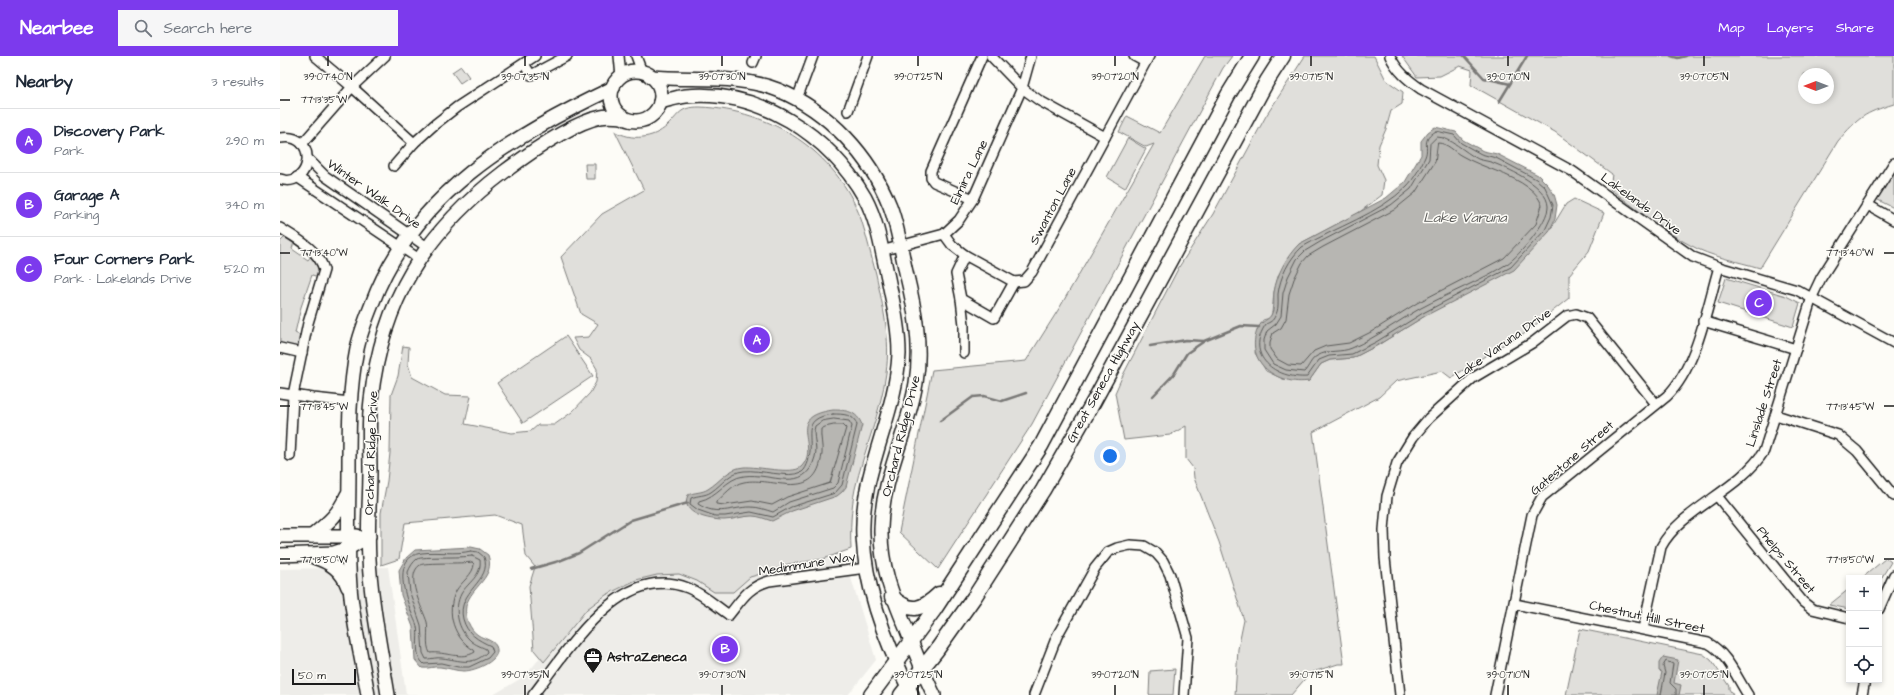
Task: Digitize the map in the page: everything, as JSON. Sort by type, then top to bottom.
[{"type":"main road","name":"Great Seneca Highway","points":[[871,695],[896,663],[967,562],[1041,446],[1224,102],[1252,56]]},
{"type":"main road","name":"Great Seneca Highway","points":[[907,692],[921,668],[936,651],[975,596],[1043,490],[1094,401],[1267,81],[1283,56]]},
{"type":"main road","points":[[892,597],[900,604],[909,607],[918,608],[927,605],[940,593],[967,562]]},
{"type":"street","points":[[315,56],[352,86],[414,143]]},
{"type":"street","points":[[302,144],[352,86],[385,56]]},
{"type":"street","points":[[394,166],[414,143],[457,107],[535,56]]},
{"type":"street","points":[[524,64],[531,75],[567,56]]},
{"type":"street","points":[[619,56],[621,77]]},
{"type":"street","points":[[636,56],[647,74],[657,83],[660,92],[660,102],[654,114],[648,118],[637,121],[622,117],[615,110],[612,104],[611,95],[615,84],[621,77],[630,72],[647,74]]},
{"type":"street","points":[[797,99],[812,56]]},
{"type":"street","points":[[848,111],[868,56]]},
{"type":"street","points":[[973,199],[934,182],[931,178],[931,171],[982,56]]},
{"type":"street","points":[[991,56],[1022,88],[1040,101],[1105,137]]},
{"type":"street","name":"Elmira Lane","points":[[882,251],[944,234],[959,220],[973,199],[1022,88],[1031,56]]},
{"type":"street","points":[[1134,56],[1147,59]]},
{"type":"street","name":"Lakelands Drive","points":[[1390,56],[1405,78],[1421,89],[1572,171],[1684,251],[1719,268],[1797,290],[1894,343]]},
{"type":"street","name":"Swanton Lane","points":[[1014,282],[1024,281],[1032,272],[1147,59]]},
{"type":"street","name":"Orchard Ridge Drive","points":[[647,74],[681,79],[693,78],[736,80],[776,90],[797,99],[834,126],[862,157],[878,180],[890,208],[900,246],[917,322],[918,356],[912,402],[888,485],[881,522],[882,552],[886,576],[892,597],[921,668],[934,695]]},
{"type":"street","name":"Orchard Ridge Drive","points":[[368,695],[351,598],[349,542],[350,402],[357,348],[363,326],[380,283],[401,248],[432,207],[461,179],[496,153],[536,127],[613,88]]},
{"type":"street","name":"Orchard Ridge Drive","points":[[660,102],[684,96],[725,97],[751,103],[784,117],[815,138],[846,169],[865,199],[876,224],[894,309],[899,352],[892,398],[872,468],[864,508],[863,535],[866,568],[876,608],[907,692]]},
{"type":"street","name":"Orchard Ridge Drive","points":[[388,695],[371,583],[369,536],[371,401],[383,334],[396,300],[427,247],[450,219],[477,192],[524,157],[579,124],[602,116],[622,117]]},
{"type":"street","points":[[280,138],[291,138],[302,144],[308,159],[306,168],[297,177],[292,180],[280,179]]},
{"type":"street","name":"Winter Walk Drive","points":[[308,159],[325,176],[427,247]]},
{"type":"street","name":"Linslade Street","points":[[1643,629],[1661,547],[1665,539],[1682,522],[1717,496],[1759,459],[1764,451],[1812,297],[1821,278],[1894,163]]},
{"type":"street","points":[[297,177],[419,259]]},
{"type":"street","points":[[1868,205],[1894,220]]},
{"type":"street","points":[[281,231],[316,253],[322,262],[324,270],[308,323],[293,395],[290,456]]},
{"type":"street","points":[[944,234],[952,245],[965,255],[1014,282],[994,318],[961,299]]},
{"type":"street","points":[[964,353],[964,325],[956,274],[965,255]]},
{"type":"street","name":"Gatestone Street","points":[[1495,695],[1515,604],[1532,515],[1542,497],[1656,404],[1679,383],[1692,356],[1719,268]]},
{"type":"street","name":"Lake Varuna Drive","points":[[1400,695],[1385,558],[1386,506],[1397,464],[1413,437],[1429,418],[1473,378],[1497,362],[1532,343],[1567,316],[1576,314],[1587,318],[1656,404]]},
{"type":"street","points":[[1703,321],[1796,349]]},
{"type":"street","points":[[280,348],[302,353]]},
{"type":"street","points":[[280,393],[350,402]]},
{"type":"street","points":[[1776,415],[1828,430],[1842,437],[1857,451],[1894,496]]},
{"type":"street","points":[[312,536],[334,518],[349,492]]},
{"type":"street","name":"Phelps Street","points":[[1717,496],[1803,602],[1812,609],[1846,617]]},
{"type":"street","points":[[280,536],[312,536],[349,542]]},
{"type":"street","points":[[280,556],[308,556],[334,553],[349,542],[369,536]]},
{"type":"street","points":[[1034,695],[1057,636],[1099,562],[1112,550],[1130,545],[1144,546],[1156,553],[1163,561],[1170,575],[1188,638],[1184,695]]},
{"type":"street","points":[[308,556],[320,559],[338,569],[343,576],[351,598]]},
{"type":"street","name":"Medimmune Way","points":[[533,695],[592,619],[619,598],[640,588],[659,584],[669,584],[688,588],[729,615],[747,592],[756,585],[769,581],[866,568]]},
{"type":"street","points":[[1882,602],[1894,575]]},
{"type":"street","name":"Chestnut Hill Street","points":[[1515,604],[1643,629],[1700,641],[1715,646],[1723,655],[1748,695]]},
{"type":"street","points":[[1862,695],[1864,683]]},
{"type":"shaded area","points":[[1205,56],[1232,56],[1223,68],[1032,424],[938,569],[899,532],[932,370],[1026,361],[1060,307],[1154,144],[1146,147],[1119,132],[1127,116],[1160,133]]},
{"type":"shaded area","points":[[1305,56],[1374,56],[1386,80],[1403,92],[1402,104],[1391,111],[1386,129],[1379,145],[1377,165],[1384,180],[1382,195],[1357,214],[1299,244],[1279,274],[1274,292],[1272,313],[1270,318],[1263,320],[1259,327],[1255,353],[1266,371],[1283,379],[1309,381],[1321,364],[1330,360],[1353,358],[1378,345],[1425,316],[1549,232],[1566,204],[1574,199],[1604,213],[1589,251],[1569,275],[1569,298],[1524,334],[1499,347],[1451,378],[1442,371],[1396,381],[1379,397],[1313,432],[1344,664],[1338,664],[1310,673],[1291,695],[1235,695],[1238,649],[1244,620],[1219,542],[1194,478],[1193,468],[1186,459],[1186,426],[1170,435],[1124,440],[1115,393],[1179,267],[1213,214],[1266,116]]},
{"type":"shaded area","points":[[1402,56],[1894,56],[1894,104],[1869,113],[1851,126],[1838,141],[1760,268],[1715,256],[1698,249],[1659,226],[1610,189],[1612,174],[1555,132],[1471,85],[1472,70],[1460,66],[1440,76],[1417,77]]},
{"type":"shaded area","points":[[461,66],[469,77],[460,83],[452,72]]},
{"type":"shaded area","points":[[700,107],[726,110],[752,116],[776,126],[798,139],[818,154],[835,173],[850,195],[861,219],[876,274],[884,311],[888,348],[884,388],[855,489],[851,519],[851,549],[823,559],[783,565],[775,570],[750,577],[733,592],[714,592],[697,581],[679,574],[657,575],[636,580],[606,595],[587,609],[544,662],[534,650],[529,586],[535,567],[526,556],[522,525],[495,515],[405,523],[399,559],[381,565],[381,513],[390,453],[391,395],[398,376],[403,346],[409,347],[408,364],[412,377],[445,395],[471,396],[465,424],[512,433],[531,431],[538,425],[554,425],[572,412],[590,393],[596,382],[597,369],[591,359],[579,350],[573,338],[589,337],[598,324],[581,314],[561,257],[602,214],[644,190],[615,131],[628,136],[649,136],[667,126],[680,112],[688,108]]},
{"type":"shaded area","points":[[1128,138],[1146,149],[1125,188],[1107,177]]},
{"type":"shaded area","points":[[585,164],[595,164],[595,179],[586,179]]},
{"type":"shaded area","points":[[1894,168],[1894,208],[1876,199]]},
{"type":"shaded area","points":[[287,237],[294,242],[292,249],[308,260],[312,255],[320,268],[319,277],[312,275],[301,307],[295,333],[301,336],[300,344],[296,348],[280,345],[280,242]]},
{"type":"shaded area","points":[[1726,278],[1786,296],[1800,303],[1793,327],[1718,303]]},
{"type":"shaded area","points":[[566,336],[593,376],[523,423],[497,383]]},
{"type":"shaded area","points":[[844,555],[876,660],[848,695],[493,695],[525,676],[565,628],[603,593],[641,576],[791,567]]},
{"type":"shaded area","points":[[1886,558],[1891,562],[1882,577],[1882,575],[1866,575]]},
{"type":"shaded area","points":[[388,567],[406,694],[419,695],[280,695],[280,569]]},
{"type":"shaded area","points":[[1846,591],[1846,608],[1829,605]]},
{"type":"shaded area","points":[[1580,629],[1703,654],[1711,660],[1729,686],[1729,689],[1733,695],[1566,695]]},
{"type":"shaded area","points":[[1175,669],[1173,695],[1149,695],[1150,671]]},
{"type":"water","name":"Lake Varuna","points":[[1435,127],[1456,132],[1463,140],[1483,151],[1497,154],[1538,175],[1548,185],[1554,194],[1557,205],[1555,219],[1549,232],[1514,270],[1425,316],[1378,345],[1353,358],[1330,360],[1321,364],[1309,381],[1297,382],[1286,380],[1266,369],[1259,361],[1255,351],[1255,340],[1258,328],[1270,317],[1272,313],[1275,285],[1286,260],[1299,244],[1386,198],[1405,182],[1421,155],[1421,141],[1428,132]]},
{"type":"water","points":[[833,410],[842,410],[854,414],[860,420],[862,425],[846,487],[837,496],[792,511],[772,521],[752,516],[727,520],[711,519],[697,515],[688,507],[686,502],[688,495],[706,490],[729,472],[738,468],[750,467],[774,470],[791,470],[801,467],[806,459],[808,450],[806,426],[809,419],[818,414]]},
{"type":"water","points":[[471,547],[480,549],[488,555],[490,563],[486,576],[469,599],[466,606],[467,618],[475,633],[495,644],[497,651],[496,656],[487,664],[469,670],[461,671],[438,667],[422,668],[415,660],[413,627],[401,595],[399,570],[406,558],[415,550]]},
{"type":"water","points":[[1663,657],[1678,660],[1674,683],[1681,685],[1679,695],[1657,695],[1662,672],[1659,671],[1659,663]]},
{"type":"waterway","points":[[1464,56],[1484,78],[1510,84]]},
{"type":"waterway","points":[[1499,102],[1527,56]]},
{"type":"waterway","points":[[1671,56],[1678,58],[1686,56]]},
{"type":"waterway","points":[[1150,346],[1186,340],[1204,341],[1241,326],[1259,327]]},
{"type":"waterway","points":[[1153,396],[1174,374],[1187,353],[1203,342]]},
{"type":"waterway","points":[[940,421],[973,397],[984,396],[1002,401],[1026,393]]},
{"type":"waterway","points":[[531,569],[559,561],[579,553],[631,520],[688,503]]},
{"type":"place","name":"Four Corners Park","points":[[1759,303]]},
{"type":"place","name":"Discovery Park","points":[[757,340]]},
{"type":"place","name":"Garage A","points":[[725,649]]},
{"type":"place","name":"AstraZeneca","points":[[593,674]]}]
